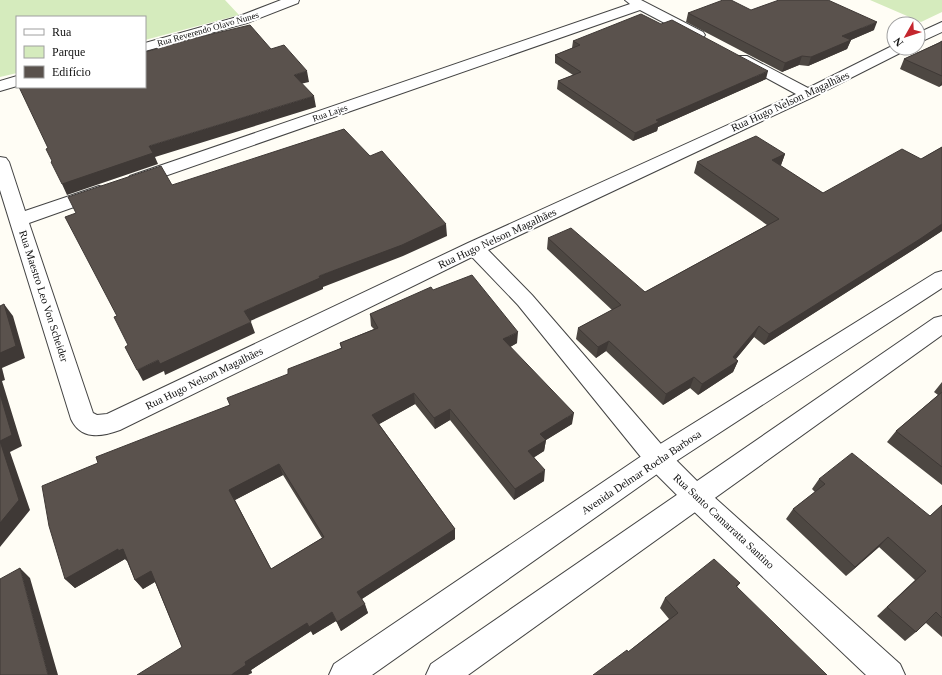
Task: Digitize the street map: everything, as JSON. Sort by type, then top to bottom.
[{"type":"street","name":"Rua Reverendo Olavo Nunes","points":[[146,47],[242,20],[293,0]]},
{"type":"street","points":[[636,3],[711,42]]},
{"type":"street","name":"Rua Lajes","points":[[19,220],[636,3]]},
{"type":"street","points":[[926,35],[942,26]]},
{"type":"street","points":[[732,53],[808,94]]},
{"type":"street","name":"Rua Hugo Nelson Magalhães","points":[[94,426],[111,423],[475,248],[808,94],[886,55]]},
{"type":"street","points":[[0,86],[16,81]]},
{"type":"street","name":"Rua Maestro Leo Von Scheider","points":[[1,166],[83,418],[94,426]]},
{"type":"street","name":"Rua Santo Camarratta Santino","points":[[475,248],[525,300],[658,459],[695,496],[889,675]]},
{"type":"street","name":"Avenida Delmar Rocha Barbosa","points":[[346,675],[658,459],[942,278]]},
{"type":"street","points":[[442,675],[942,324]]},
{"type":"green space","points":[[0,0],[225,0],[239,15],[146,40],[146,16],[16,16],[16,73],[0,77]]},
{"type":"green space","points":[[870,0],[942,0],[942,12],[926,20],[926,16],[907,16]]},
{"type":"building","points":[[723,0],[731,0],[751,10],[779,0],[828,0],[877,22],[842,36],[851,40],[811,57],[802,56],[785,63],[688,13]]},
{"type":"building","points":[[641,14],[661,24],[672,20],[768,71],[656,120],[659,122],[635,133],[558,81],[581,72],[555,55],[580,45],[573,41]]},
{"type":"building","points":[[250,25],[271,49],[284,45],[307,71],[294,75],[314,96],[149,146],[153,153],[62,184],[51,162],[52,161],[46,149],[48,148],[19,88],[146,88],[146,52]]},
{"type":"building","points":[[942,41],[942,76],[904,59],[911,56],[926,56],[926,49]]},
{"type":"building","points":[[344,129],[370,156],[382,151],[446,224],[402,245],[319,276],[320,278],[244,311],[251,322],[160,364],[158,360],[137,370],[125,347],[128,345],[114,317],[117,316],[65,217],[76,213],[68,197],[161,166],[172,185]]},
{"type":"building","points":[[756,136],[785,154],[772,160],[823,193],[902,149],[921,159],[942,147],[942,224],[769,334],[759,326],[733,357],[738,361],[702,384],[694,377],[666,394],[609,341],[598,347],[578,328],[621,305],[548,238],[571,228],[645,292],[779,219],[697,162]]},
{"type":"building","points":[[472,275],[518,332],[503,339],[574,413],[540,434],[546,440],[528,451],[545,470],[515,489],[450,409],[434,418],[414,393],[372,415],[455,529],[357,592],[365,604],[337,622],[332,612],[309,627],[307,623],[245,662],[246,665],[231,675],[137,675],[182,647],[151,571],[135,580],[123,549],[118,551],[118,549],[65,579],[49,526],[42,486],[98,463],[96,457],[230,405],[227,398],[288,374],[288,369],[342,348],[340,343],[378,328],[370,314],[431,287],[433,290]],"holes":[[[279,464],[324,537],[271,569],[229,490]]]},
{"type":"building","points":[[4,304],[16,346],[0,353],[0,306]]},
{"type":"building","points":[[942,392],[942,467],[896,431]]},
{"type":"building","points":[[0,394],[12,435],[0,441]]},
{"type":"building","points":[[0,441],[19,500],[0,523]]},
{"type":"building","points":[[852,453],[930,516],[942,505],[942,618],[936,612],[916,632],[887,607],[926,571],[888,537],[855,567],[793,509],[825,484],[819,479]]},
{"type":"building","points":[[714,559],[740,583],[736,586],[827,675],[593,675],[627,650],[628,652],[678,613],[665,598]]},
{"type":"building","points":[[20,568],[48,675],[0,675],[0,579]]}]
